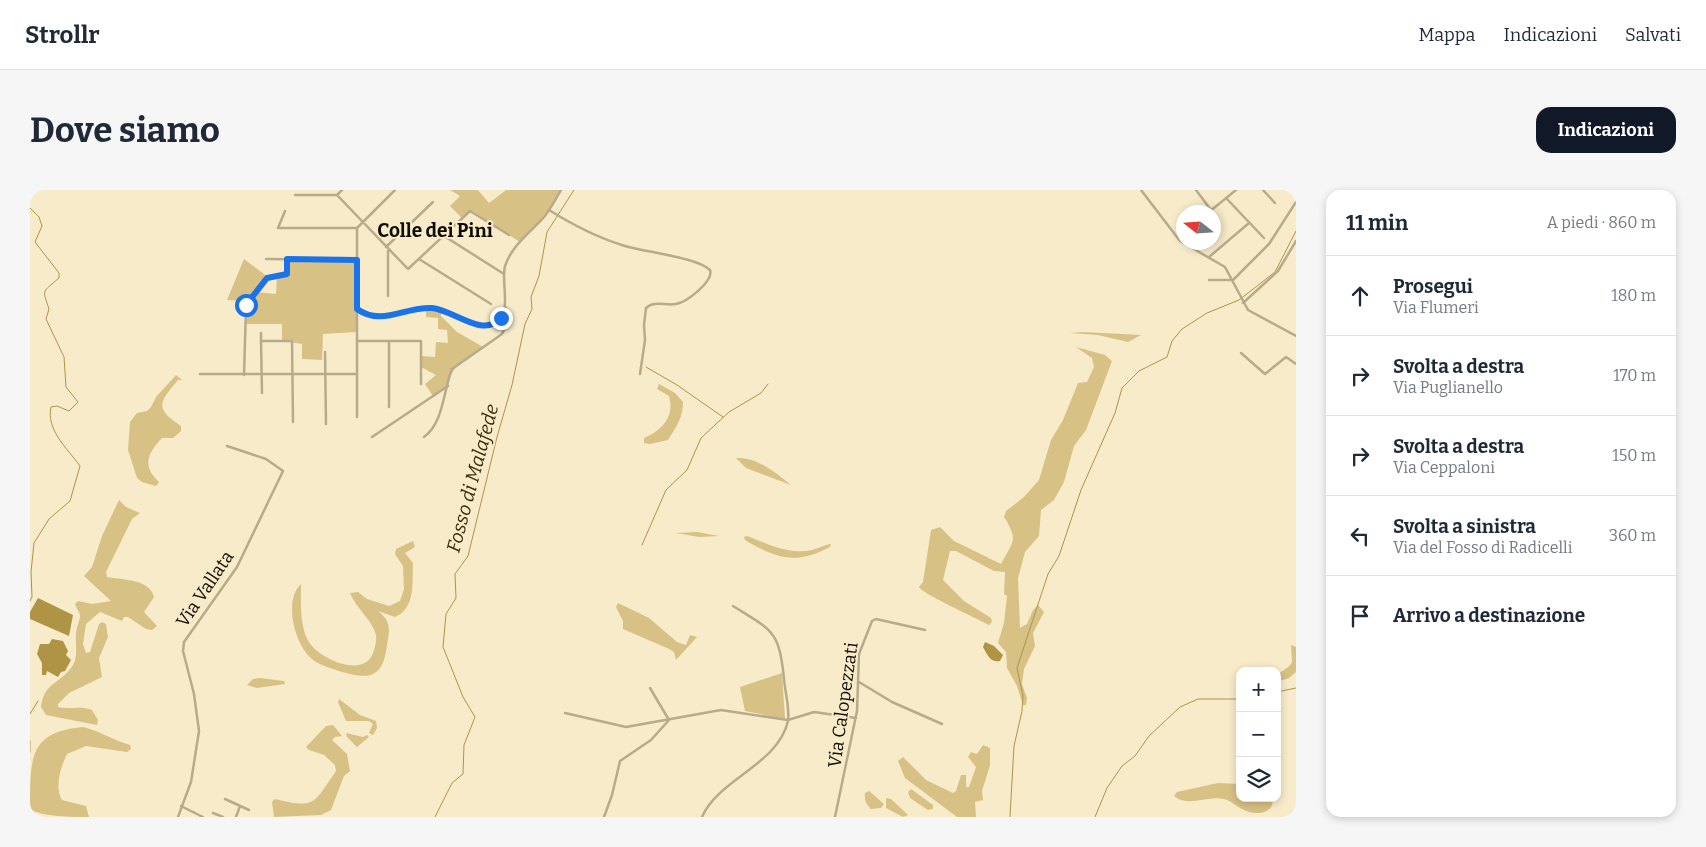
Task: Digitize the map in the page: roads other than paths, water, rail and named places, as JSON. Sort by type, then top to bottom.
[{"type":"street","points":[[295,195],[337,195],[342,190]]},
{"type":"street","points":[[357,417],[357,228],[395,190]]},
{"type":"street","points":[[424,437],[432,431],[452,369],[504,331],[509,320],[506,308],[504,274],[508,260],[516,247],[549,210],[561,190]]},
{"type":"street","points":[[1141,190],[1176,235]]},
{"type":"street","points":[[1196,190],[1206,205]]},
{"type":"street","points":[[1217,205],[1236,190]]},
{"type":"street","points":[[1263,190],[1275,202]]},
{"type":"street","points":[[337,195],[388,251],[408,269],[471,211],[509,235]]},
{"type":"street","points":[[1226,198],[1264,238]]},
{"type":"street","points":[[386,247],[433,202]]},
{"type":"street","points":[[1209,280],[1233,280],[1270,242],[1296,202]]},
{"type":"street","points":[[549,210],[589,233],[620,245],[701,264],[710,270],[712,275],[708,283],[681,302],[652,304],[645,309],[645,341],[640,374]]},
{"type":"street","points":[[285,211],[278,225],[279,228],[357,228]]},
{"type":"street","points":[[1209,257],[1249,223]]},
{"type":"street","points":[[444,236],[504,274]]},
{"type":"street","points":[[1243,302],[1278,271],[1296,241]]},
{"type":"street","points":[[1198,250],[1224,266],[1243,302],[1251,312],[1296,336]]},
{"type":"street","points":[[388,251],[388,296]]},
{"type":"street","points":[[266,259],[357,260]]},
{"type":"street","points":[[244,374],[246,305],[267,278],[287,274],[287,259]]},
{"type":"street","points":[[419,259],[491,304]]},
{"type":"street","points":[[357,309],[367,314],[382,317],[432,308],[486,326],[499,320],[506,308]]},
{"type":"street","points":[[261,333],[262,393]]},
{"type":"street","points":[[261,341],[293,342],[293,422]]},
{"type":"street","points":[[357,341],[421,342],[421,384]]},
{"type":"street","points":[[389,341],[389,407]]},
{"type":"street","points":[[326,352],[326,424]]},
{"type":"street","points":[[1241,353],[1266,374],[1286,357],[1296,364]]},
{"type":"street","points":[[200,374],[357,374]]},
{"type":"street","points":[[372,437],[448,386]]},
{"type":"street","name":"Via Vallata","points":[[178,817],[191,782],[199,728],[194,694],[183,652],[184,642],[237,568],[283,471],[266,458],[227,446]]},
{"type":"street","points":[[702,817],[714,800],[775,746],[788,720],[782,663],[775,637],[768,629],[733,606]]},
{"type":"street","name":"Via Calopezzati","points":[[835,817],[856,718],[859,654],[874,619],[925,630]]},
{"type":"street","points":[[858,682],[892,702],[942,724]]},
{"type":"street","points":[[650,688],[669,720]]},
{"type":"street","points":[[565,713],[626,728],[721,710],[788,720],[807,713],[817,712],[856,718]]},
{"type":"street","points":[[604,817],[612,795],[620,761],[651,740],[669,720]]},
{"type":"street","points":[[225,800],[250,810]]},
{"type":"street","points":[[181,806],[203,817]]},
{"type":"street","points":[[236,817],[240,806]]},
{"type":"street","points":[[214,813],[223,817]]},
{"type":"waterway","name":"Fosso di Malafede","points":[[435,817],[452,783],[463,774],[464,745],[475,717],[463,697],[443,647],[446,614],[456,598],[455,574],[468,556],[497,437],[512,385],[525,324],[532,309],[531,297],[539,276],[547,232],[574,190]]},
{"type":"waterway","points":[[30,208],[39,217],[42,226],[35,242],[59,273],[59,278],[45,291],[49,309],[46,319],[64,357],[66,387],[78,402],[69,411],[57,406],[51,407],[50,415],[59,438],[80,466],[70,501],[49,519],[34,543],[31,572],[32,597],[30,601]]},
{"type":"waterway","points":[[1010,817],[1014,746],[1022,711],[1023,696],[1017,668],[1048,574],[1059,556],[1081,490],[1115,413],[1122,388],[1139,371],[1167,357],[1172,341],[1182,329],[1207,313],[1239,300],[1275,272],[1296,231]]},
{"type":"waterway","points":[[646,367],[677,385],[723,417]]},
{"type":"waterway","points":[[642,545],[666,490],[687,470],[701,438],[729,412],[761,393],[768,384]]},
{"type":"waterway","points":[[1281,691],[1296,688]]},
{"type":"waterway","points":[[1095,817],[1107,788],[1122,766],[1135,756],[1149,736],[1180,707],[1198,699],[1236,699]]},
{"type":"waterway","points":[[30,714],[38,701]]},
{"type":"waterway","points":[[30,741],[30,752]]},
{"type":"district","name":"Colle dei Pini","points":[[435,230]]}]
